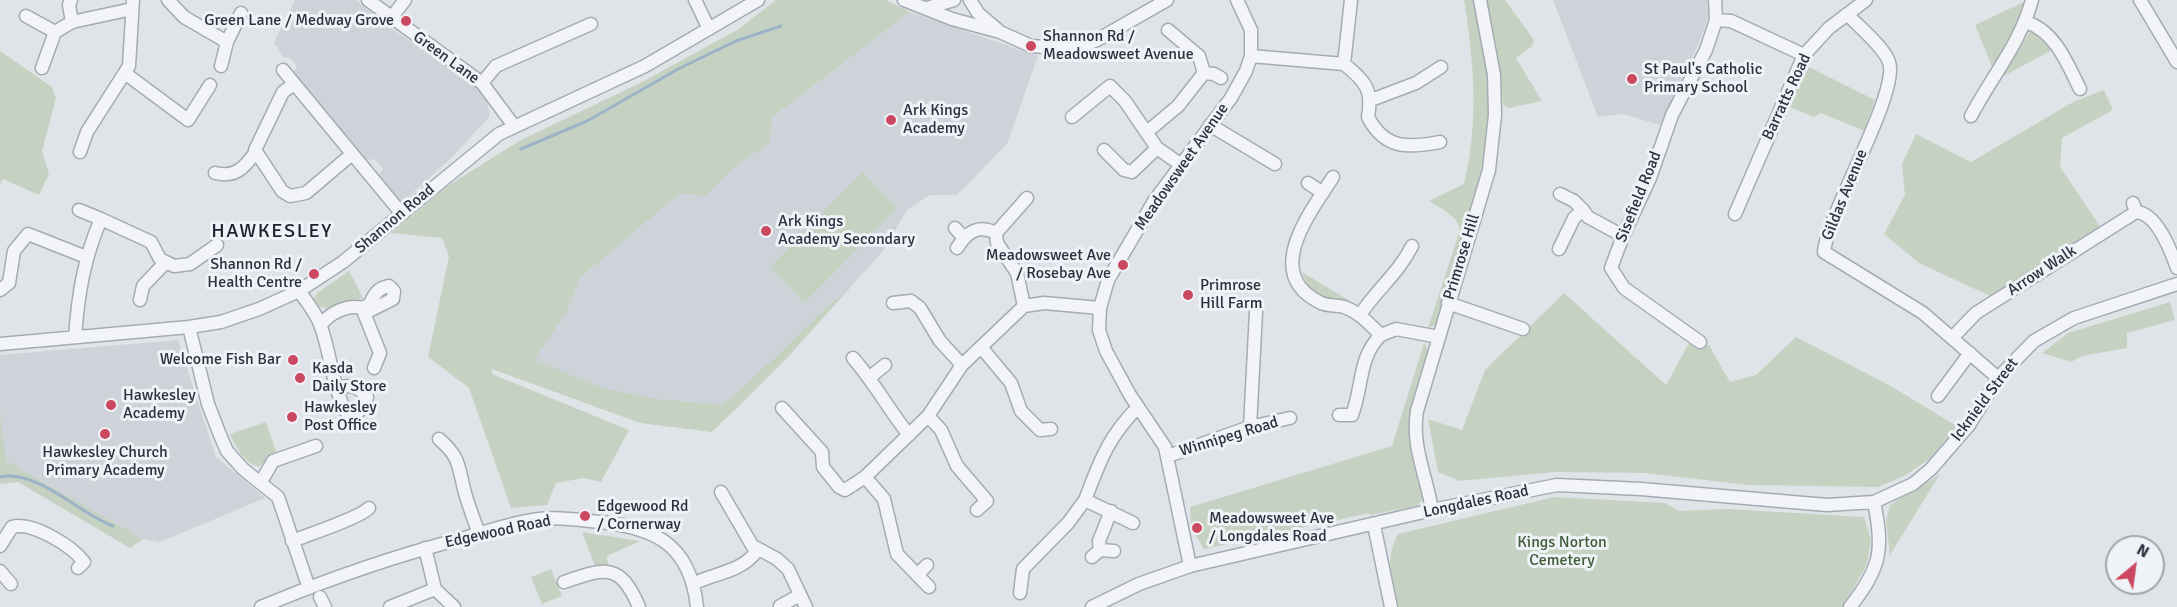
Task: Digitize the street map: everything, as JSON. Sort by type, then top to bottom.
[{"type":"street","points":[[71,0],[69,5],[72,22]]},
{"type":"street","points":[[168,0],[184,17],[227,42]]},
{"type":"street","name":"Green Lane","points":[[368,0],[482,83],[514,126]]},
{"type":"street","points":[[391,18],[405,0]]},
{"type":"street","points":[[695,0],[709,29]]},
{"type":"street","name":"Shannon Road","points":[[0,344],[189,327],[244,315],[299,291],[343,262],[475,153],[514,126],[645,66],[758,0]]},
{"type":"street","points":[[904,0],[952,19],[1000,32],[1031,46],[1060,48],[1078,47],[1116,31],[1167,0]]},
{"type":"street","points":[[970,0],[978,13],[1000,32]]},
{"type":"street","name":"Meadowsweet Avenue","points":[[1190,566],[1165,447],[1138,407],[1102,341],[1100,308],[1108,280],[1154,201],[1240,84],[1251,56],[1251,30],[1237,0]]},
{"type":"street","points":[[1344,64],[1351,0]]},
{"type":"street","name":"Primrose Hill","points":[[1432,510],[1417,450],[1414,425],[1488,170],[1495,115],[1494,75],[1479,0]]},
{"type":"street","name":"Sisefield Road","points":[[1700,342],[1619,281],[1611,268],[1650,178],[1672,115],[1706,50],[1716,21],[1715,0]]},
{"type":"street","name":"Barratts Road","points":[[1735,214],[1804,55],[1847,14],[1866,0]]},
{"type":"street","points":[[1971,116],[1987,86],[2009,56],[2026,22],[2032,0]]},
{"type":"street","points":[[2140,0],[2177,62]]},
{"type":"street","points":[[927,8],[948,2],[952,19]]},
{"type":"street","points":[[42,68],[55,32],[72,22],[133,4],[132,54],[126,74],[87,132],[80,152]]},
{"type":"street","points":[[221,66],[227,42],[242,13]]},
{"type":"street","points":[[966,23],[978,13]]},
{"type":"street","name":"Gildas Avenue","points":[[1847,14],[1886,56],[1891,69],[1875,120],[1839,207],[1824,252],[1831,259],[1900,297],[1953,338],[1998,378]]},
{"type":"street","points":[[26,16],[55,32]]},
{"type":"street","points":[[1716,21],[1731,21],[1804,55]]},
{"type":"street","points":[[2026,22],[2040,26],[2055,42],[2080,89]]},
{"type":"street","points":[[482,83],[496,66],[591,24]]},
{"type":"street","points":[[1168,30],[1198,56],[1204,73]]},
{"type":"street","points":[[1251,56],[1344,64],[1364,80],[1371,100],[1368,117],[1386,139],[1409,148],[1440,142]]},
{"type":"street","points":[[1371,100],[1416,83],[1441,67]]},
{"type":"street","points":[[283,70],[402,213]]},
{"type":"street","points":[[1204,73],[1214,74],[1221,78]]},
{"type":"street","points":[[1147,132],[1178,106],[1204,73]]},
{"type":"street","points":[[126,74],[189,120],[210,85]]},
{"type":"street","points":[[216,173],[227,176],[244,168],[255,153],[257,141],[283,92],[294,84]]},
{"type":"street","points":[[1072,117],[1110,86],[1125,101],[1157,148],[1180,164]]},
{"type":"street","points":[[1210,125],[1275,164]]},
{"type":"street","points":[[1104,150],[1124,170],[1132,172],[1157,148]]},
{"type":"street","points":[[255,153],[282,191],[295,196],[306,193],[352,154]]},
{"type":"street","points":[[1333,177],[1304,221],[1295,244],[1292,261],[1294,277],[1306,294],[1321,303],[1341,306],[1360,315],[1381,335]]},
{"type":"street","points":[[1308,183],[1323,193]]},
{"type":"street","points":[[1560,194],[1574,201],[1588,217],[1623,236]]},
{"type":"street","points":[[1024,306],[1017,273],[997,243],[996,233],[1027,198]]},
{"type":"street","name":"Arrow Walk","points":[[1953,338],[1976,313],[2135,208],[2151,219],[2177,268]]},
{"type":"street","points":[[79,210],[151,242],[165,263],[174,266],[190,264],[217,245]]},
{"type":"street","points":[[1559,249],[1574,218],[1583,210]]},
{"type":"street","points":[[75,337],[78,295],[87,257],[101,219]]},
{"type":"street","points":[[955,228],[961,243],[980,228],[996,233]]},
{"type":"street","points":[[0,290],[9,283],[14,251],[28,234],[87,257]]},
{"type":"street","points":[[1360,315],[1375,291],[1398,270],[1412,246]]},
{"type":"street","points":[[140,300],[143,286],[165,263]]},
{"type":"street","name":"Icknield Street","points":[[1874,502],[1913,484],[1931,469],[1969,425],[1998,378],[2034,341],[2064,323],[2177,284]]},
{"type":"street","points":[[299,291],[321,325],[336,388]]},
{"type":"street","points":[[893,303],[911,301],[920,308],[940,341],[962,365]]},
{"type":"street","points":[[782,408],[822,452],[823,467],[839,487],[845,490],[865,477],[928,416],[962,365],[1024,306],[1044,303],[1100,308]]},
{"type":"street","points":[[1448,303],[1522,329]]},
{"type":"street","points":[[321,325],[326,316],[354,306],[364,311],[380,353],[374,368]]},
{"type":"street","points":[[1250,427],[1256,312]]},
{"type":"street","points":[[189,327],[208,404],[227,451],[250,476],[261,482],[278,497],[309,588]]},
{"type":"street","points":[[1339,415],[1352,415],[1358,401],[1364,359],[1381,335],[1396,329],[1439,337]]},
{"type":"street","points":[[981,347],[1011,382],[1021,411],[1040,430],[1051,429]]},
{"type":"street","points":[[1938,396],[1970,353]]},
{"type":"street","points":[[853,358],[870,377],[882,400],[909,435]]},
{"type":"street","points":[[870,377],[885,365]]},
{"type":"street","points":[[1020,593],[1023,569],[1068,523],[1085,500],[1106,448],[1117,428],[1138,407]]},
{"type":"street","points":[[928,416],[941,430],[957,466],[987,501],[977,510]]},
{"type":"street","name":"Winnipeg Road","points":[[1167,456],[1250,427],[1290,418]]},
{"type":"street","points":[[439,439],[451,449],[460,464],[465,492],[479,534]]},
{"type":"street","points":[[261,482],[273,461],[316,446]]},
{"type":"street","points":[[865,477],[885,499],[897,554],[929,587]]},
{"type":"street","name":"Longdales Road","points":[[1092,607],[1139,585],[1190,566],[1432,510],[1557,485],[1629,488],[1827,505],[1874,502]]},
{"type":"street","points":[[695,582],[721,575],[751,559],[756,552],[721,492]]},
{"type":"street","points":[[1085,500],[1133,523]]},
{"type":"street","points":[[1851,607],[1866,587],[1880,550],[1881,535],[1874,502]]},
{"type":"street","points":[[292,541],[343,520],[360,517],[369,508]]},
{"type":"street","points":[[1111,512],[1096,554],[1114,551]]},
{"type":"street","name":"Edgewood Road","points":[[261,607],[380,560],[540,519],[562,518],[630,526],[646,531],[674,550],[686,563],[695,582],[698,607]]},
{"type":"street","points":[[0,546],[12,527],[28,525],[76,553],[84,562],[78,568]]},
{"type":"street","points":[[1374,525],[1391,607]]},
{"type":"street","points":[[755,547],[788,568],[806,607]]},
{"type":"street","points":[[425,548],[435,589],[454,607]]},
{"type":"street","points":[[917,575],[927,565]]},
{"type":"street","points":[[564,582],[603,569],[614,572],[625,580],[639,607]]},
{"type":"street","points":[[0,571],[11,584]]},
{"type":"street","points":[[390,607],[435,589]]},
{"type":"street","points":[[780,606],[800,596]]},
{"type":"shaded area","points":[[295,0],[356,0],[385,24],[485,92],[490,116],[454,155],[402,203],[379,175],[383,168],[375,160],[365,159],[301,83],[294,71],[297,66],[290,58],[283,57],[274,43]]},
{"type":"shaded area","name":"St Paul's Catholic Primary School","points":[[1553,0],[1707,0],[1708,18],[1698,45],[1660,125],[1623,114],[1598,117]]},
{"type":"shaded area","name":"Ark Kings Academy Secondary","points":[[910,12],[1038,56],[1007,144],[957,195],[930,195],[907,210],[883,251],[782,363],[712,432],[625,417],[489,355],[750,133]]},
{"type":"shaded area","name":"Hawkesley Church Primary Academy","points":[[178,340],[216,457],[265,498],[160,542],[143,539],[5,461],[0,412],[0,355]]},
{"type":"green space","points":[[776,0],[886,0],[910,12],[772,117],[770,143],[735,166],[704,196],[680,193],[581,277],[565,314],[534,360],[606,389],[657,399],[722,405],[851,287],[782,363],[712,432],[640,423],[492,369],[492,374],[629,430],[601,482],[584,478],[556,483],[547,505],[511,508],[469,388],[428,357],[449,256],[442,238],[391,233],[449,185],[521,140],[642,82],[737,30]]},
{"type":"green space","points":[[1464,0],[1474,0],[1485,48],[1491,96],[1490,124],[1481,182],[1473,211],[1437,324],[1428,328],[1460,230],[1452,217],[1429,201],[1464,184],[1472,138],[1472,69]]},
{"type":"green space","points":[[1486,0],[1505,0],[1534,40],[1532,46],[1516,58],[1542,101],[1509,108],[1503,105],[1498,55]]},
{"type":"green space","points":[[2028,0],[2020,22],[1993,69],[1975,25]]},
{"type":"green space","points":[[2033,27],[2052,50],[2002,77]]},
{"type":"green space","points":[[0,51],[52,87],[56,98],[42,151],[49,174],[39,195],[3,179],[0,184]]},
{"type":"green space","points":[[1805,65],[1875,100],[1864,131],[1821,113],[1814,117],[1787,106]]},
{"type":"green space","points":[[2104,90],[2113,110],[2062,138],[2060,167],[2100,226],[1990,296],[1919,263],[1884,234],[1905,195],[1902,164],[1916,134],[1971,162],[2073,102]]},
{"type":"green space","points":[[862,172],[897,208],[805,303],[770,267]]},
{"type":"green space","points":[[349,271],[363,298],[333,309],[320,307],[314,299],[317,293]]},
{"type":"green space","points":[[1302,272],[1358,306],[1332,300],[1317,293],[1306,281]]},
{"type":"green space","points":[[1564,293],[1666,385],[1689,343],[1709,345],[1730,382],[1756,375],[1796,337],[1889,385],[1960,428],[1931,458],[1904,476],[1878,487],[1748,485],[1645,473],[1555,472],[1459,481],[1438,472],[1428,419],[1462,430],[1485,370]]},
{"type":"green space","points":[[2170,302],[2175,320],[2127,333],[2127,348],[2082,356],[2071,362],[2042,353],[2068,333]]},
{"type":"green space","points":[[1424,343],[1429,352],[1410,430],[1423,498],[1417,506],[1370,515],[1369,513],[1204,549],[1191,527],[1190,507],[1392,446]]},
{"type":"green space","points":[[0,412],[6,461],[143,539],[130,548],[18,482],[0,484]]},
{"type":"green space","points":[[266,422],[276,451],[259,467],[249,462],[241,454],[230,434]]},
{"type":"green space","points":[[1940,474],[1890,555],[1886,520],[1890,505]]},
{"type":"green space","name":"Kings Norton Cemetery","points":[[1554,497],[1665,503],[1679,511],[1727,509],[1864,517],[1871,540],[1867,564],[1843,607],[1397,607],[1392,589],[1390,560],[1398,534]]},
{"type":"green space","points":[[582,532],[640,541],[607,556],[608,565],[595,566]]},
{"type":"green space","points":[[551,569],[562,596],[542,604],[531,577]]},
{"type":"waterway","points":[[521,149],[587,121],[680,68],[736,41],[781,26]]},
{"type":"waterway","points":[[0,477],[14,476],[28,479],[113,526]]},
{"type":"place","name":"Green Lane / Medway Grove","points":[[406,21]]},
{"type":"place","name":"Shannon Rd / Meadowsweet Avenue","points":[[1031,46]]},
{"type":"place","name":"St Paul's Catholic Primary School","points":[[1632,79]]},
{"type":"place","name":"Ark Kings Academy","points":[[891,120]]},
{"type":"place","name":"Ark Kings Academy Secondary","points":[[766,231]]},
{"type":"place","name":"Meadowsweet Ave / Rosebay Ave","points":[[1123,265]]},
{"type":"place","name":"Shannon Rd / Health Centre","points":[[314,274]]},
{"type":"place","name":"Primrose Hill Farm","points":[[1188,295]]},
{"type":"place","name":"Welcome Fish Bar","points":[[293,360]]},
{"type":"place","name":"Kasda Daily Store","points":[[300,378]]},
{"type":"place","name":"Hawkesley Academy","points":[[111,405]]},
{"type":"place","name":"Hawkesley Post Office","points":[[292,417]]},
{"type":"place","name":"Hawkesley Church Primary Academy","points":[[105,434]]},
{"type":"place","name":"Edgewood Rd / Cornerway","points":[[585,516]]},
{"type":"place","name":"Meadowsweet Ave / Longdales Road","points":[[1197,528]]},
{"type":"district","name":"HAWKESLEY","points":[[272,232]]}]
